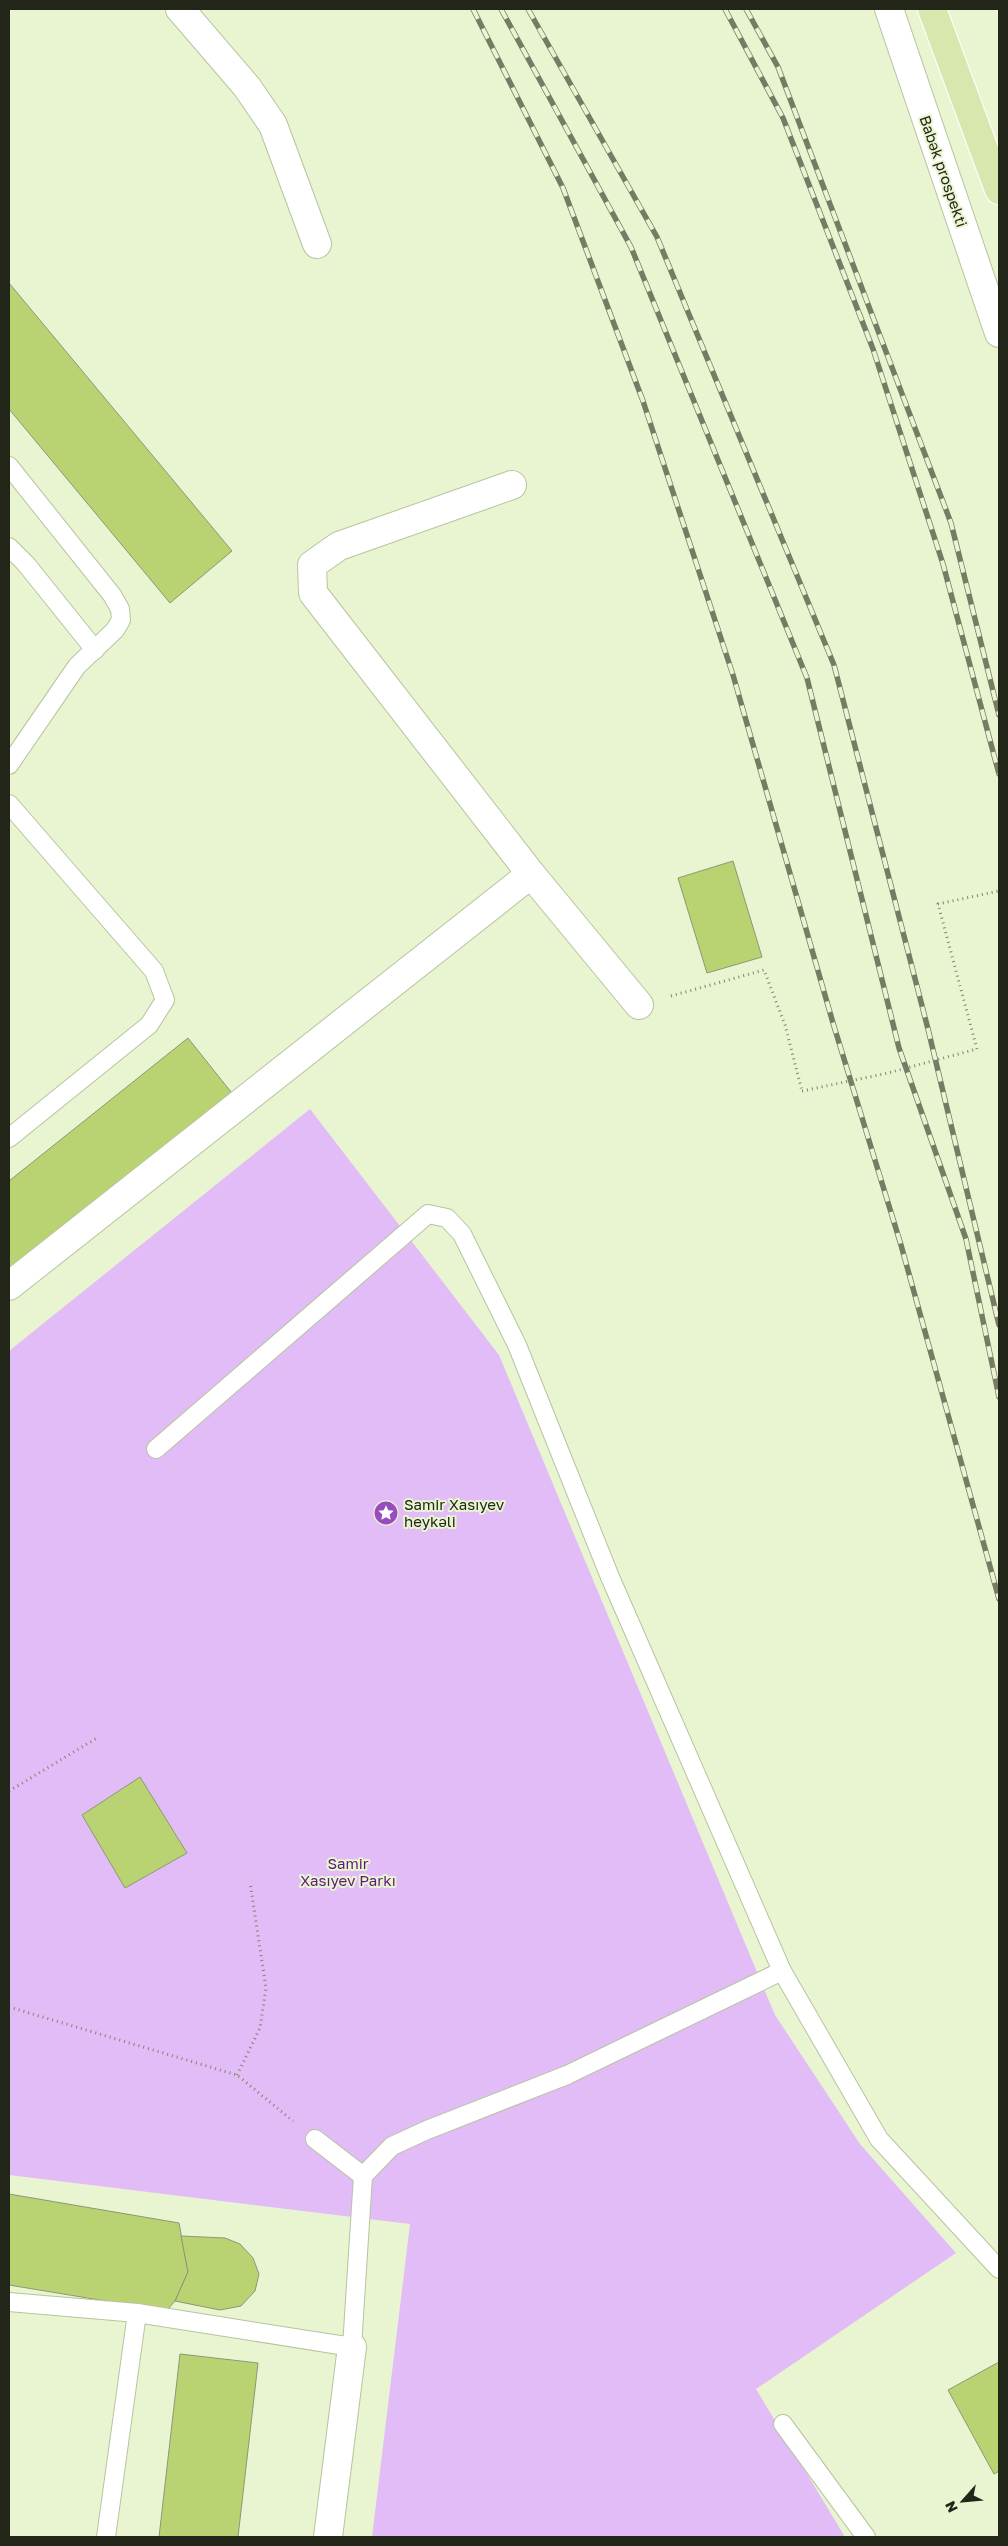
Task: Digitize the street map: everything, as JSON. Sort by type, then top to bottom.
[{"type":"main road","points":[[932,9],[999,190]]},
{"type":"street","points":[[180,9],[247,87],[274,124],[317,244]]},
{"type":"street","name":"Babək prospekti","points":[[889,9],[999,333]]},
{"type":"street","points":[[512,485],[339,546],[312,566],[313,593],[531,874],[639,1005]]},
{"type":"street","points":[[9,1286],[531,874]]},
{"type":"street","points":[[328,2537],[352,2347]]},
{"type":"lane","points":[[9,466],[112,596],[120,609],[121,620],[95,650],[77,666],[9,765]]},
{"type":"lane","points":[[9,546],[26,564],[95,650]]},
{"type":"lane","points":[[9,804],[154,970],[165,1000],[148,1025],[9,1138]]},
{"type":"lane","points":[[156,1448],[428,1214],[447,1218],[462,1234],[517,1345],[610,1577],[782,1971],[879,2139],[999,2269]]},
{"type":"lane","points":[[9,2302],[137,2313],[352,2347],[363,2176],[392,2146],[567,2075],[782,1971]]},
{"type":"lane","points":[[315,2139],[363,2176]]},
{"type":"lane","points":[[106,2537],[137,2313]]},
{"type":"lane","points":[[783,2424],[866,2537]]},
{"type":"path","points":[[639,1005],[764,970],[784,1025],[802,1091],[888,1073],[977,1049],[938,904],[999,890]]},
{"type":"path","points":[[9,1791],[97,1738]]},
{"type":"path","points":[[237,2075],[260,2028],[266,1988],[250,1882]]},
{"type":"path","points":[[9,2006],[237,2075],[315,2139]]},
{"type":"green space","name":"Samir Xasıyev Parkı","points":[[310,1109],[499,1355],[775,2015],[860,2144],[956,2253],[756,2389],[845,2537],[372,2537],[410,2224],[9,2175],[9,1351]]},
{"type":"building","points":[[9,283],[232,551],[170,603],[9,409]]},
{"type":"building","points":[[733,861],[762,957],[707,973],[678,878]]},
{"type":"building","points":[[188,1038],[235,1097],[9,1278],[9,1181]]},
{"type":"building","points":[[140,1777],[187,1853],[125,1888],[82,1815]]},
{"type":"building","points":[[9,2194],[179,2223],[188,2272],[175,2301],[166,2311],[9,2285]]},
{"type":"building","points":[[181,2236],[225,2238],[240,2244],[253,2258],[259,2274],[255,2291],[241,2306],[220,2310],[175,2301],[188,2272]]},
{"type":"building","points":[[180,2354],[258,2363],[238,2537],[159,2537]]},
{"type":"building","points":[[999,2362],[999,2471],[994,2474],[948,2390]]},
{"type":"railway","points":[[473,9],[563,188],[643,401],[733,675],[833,1023],[901,1245],[999,1599]]},
{"type":"railway","points":[[501,9],[631,247],[807,678],[899,1048],[966,1239],[999,1397]]},
{"type":"railway","points":[[528,9],[657,237],[834,665],[928,1029],[999,1325]]},
{"type":"railway","points":[[725,9],[783,118],[873,349],[943,564],[999,774]]},
{"type":"railway","points":[[746,9],[778,67],[951,523],[999,715]]},
{"type":"place","name":"Samir Xasıyev heykəli","points":[[386,1513]]}]
